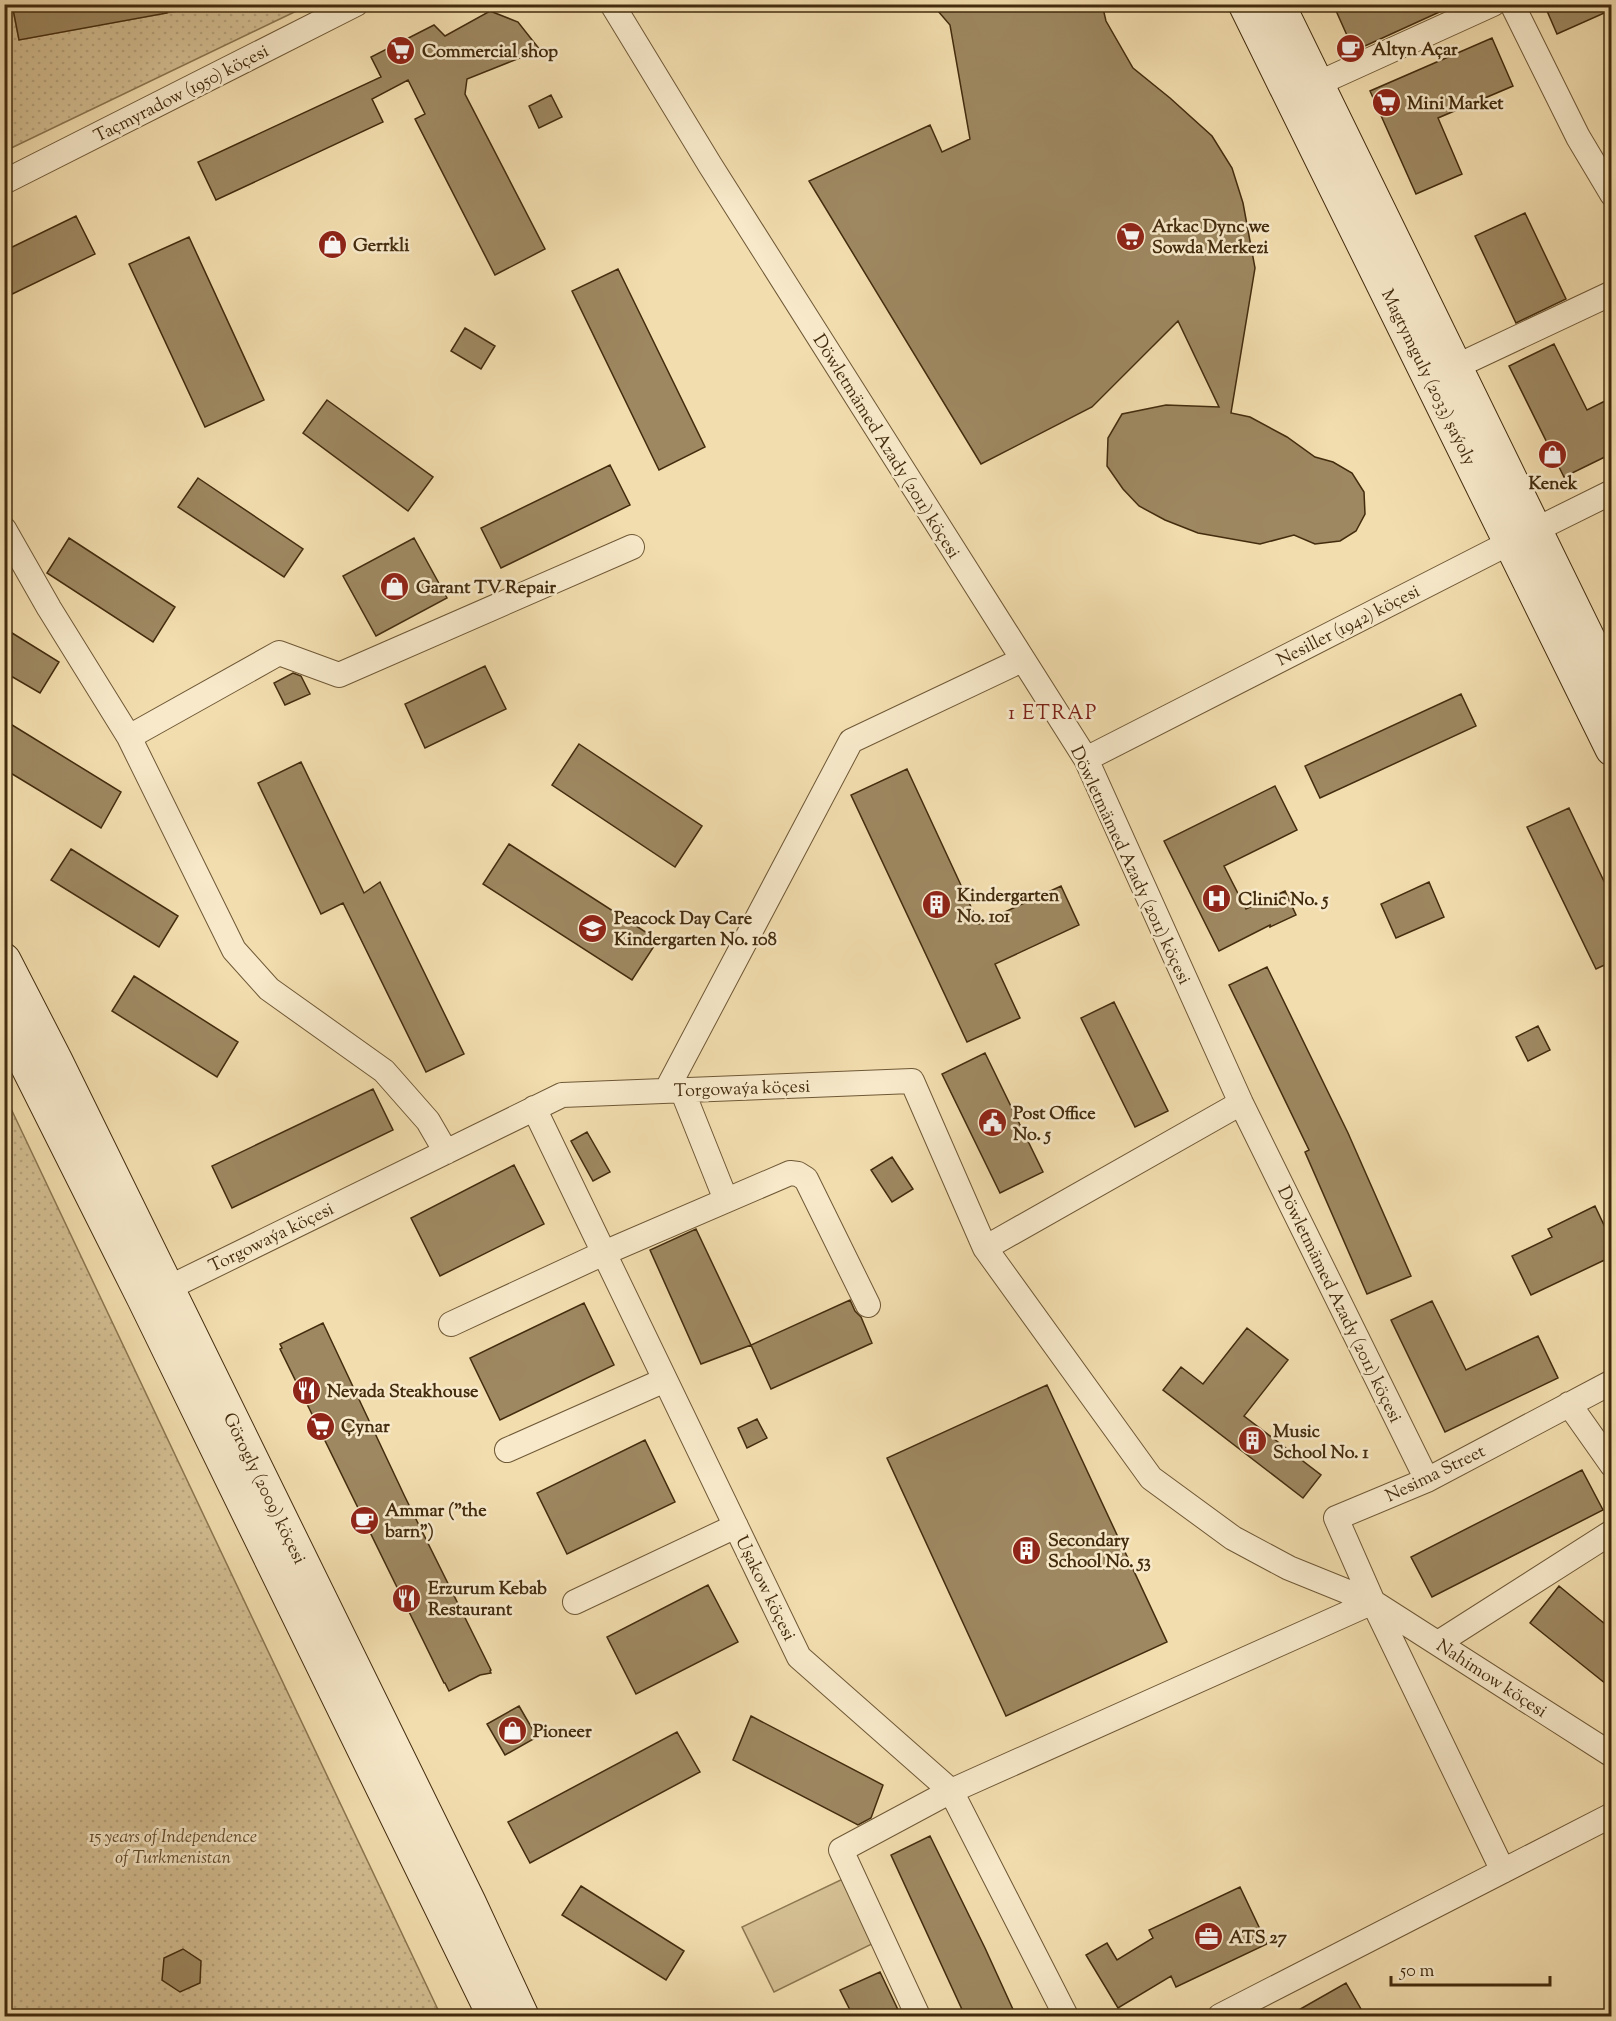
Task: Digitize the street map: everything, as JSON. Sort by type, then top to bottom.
[{"type":"street","name":"Taçmyradow (1950) köçesi","points":[[4,182],[356,4]]},
{"type":"street","name":"Döwletmämed Azady (2011) köçesi","points":[[612,4],[1086,759],[1241,1103],[1427,1480]]},
{"type":"street","name":"Magtymguly (2033) şaýoly","points":[[1245,4],[1523,536],[1611,687]]},
{"type":"street","name":"Magtymguly (2033) şaýoly","points":[[1278,4],[1455,368],[1611,749]]},
{"type":"street","points":[[1317,84],[1493,4]]},
{"type":"street","points":[[1512,4],[1578,136],[1602,174],[1611,194]]},
{"type":"street","points":[[1455,368],[1611,293]]},
{"type":"street","name":"Nesiller (1942) köçesi","points":[[1086,759],[1611,492]]},
{"type":"street","points":[[4,529],[49,608],[129,737],[234,950],[269,989],[384,1071],[428,1121],[446,1152]]},
{"type":"street","points":[[129,737],[279,652],[339,675],[632,547]]},
{"type":"street","points":[[726,1200],[674,1091],[851,741],[1022,660]]},
{"type":"street","name":"Görogly (2009) köçesi","points":[[4,960],[155,1294],[494,2016]]},
{"type":"street","name":"Görogly (2009) köçesi","points":[[4,1020],[155,1294],[464,1892],[522,2016]]},
{"type":"street","name":"Torgowaýa köçesi","points":[[155,1294],[562,1095],[912,1081],[985,1248]]},
{"type":"street","points":[[985,1248],[1241,1103]]},
{"type":"street","name":"Uşakow köçesi","points":[[534,1108],[799,1657],[951,1791],[1066,2016]]},
{"type":"street","points":[[451,1324],[604,1253],[790,1173],[798,1174],[806,1179],[868,1305]]},
{"type":"street","name":"Nahimow köçesi","points":[[985,1248],[1151,1478],[1233,1538],[1289,1568],[1373,1602],[1611,1755]]},
{"type":"street","points":[[507,1450],[665,1380]]},
{"type":"street","name":"Nesima Street","points":[[1373,1602],[1336,1518],[1427,1480],[1611,1382]]},
{"type":"street","points":[[1569,1404],[1611,1466]]},
{"type":"street","points":[[575,1602],[736,1526]]},
{"type":"street","points":[[1438,1643],[1611,1532]]},
{"type":"street","points":[[918,2016],[841,1850],[951,1791],[1373,1602],[1503,1871]]},
{"type":"street","points":[[1220,2016],[1611,1815]]},
{"type":"green space","points":[[5,4],[12,5],[19,40],[178,11],[177,5],[309,5],[5,151]]},
{"type":"green space","name":"15 years of Independence of Turkmenistan","points":[[5,1096],[441,2016],[5,2016]]},
{"type":"green space","points":[[847,1877],[878,1941],[774,1992],[742,1927]]},
{"type":"building","points":[[12,4],[166,4],[167,13],[19,40]]},
{"type":"building","points":[[932,4],[1102,4],[1106,21],[1133,68],[1212,136],[1232,168],[1243,203],[1255,268],[1231,413],[1250,417],[1287,437],[1315,457],[1333,462],[1352,473],[1364,492],[1365,514],[1356,531],[1340,541],[1315,544],[1294,535],[1260,544],[1198,533],[1165,520],[1139,506],[1123,489],[1107,466],[1108,438],[1122,414],[1166,405],[1219,407],[1178,321],[1092,407],[981,464],[809,181],[930,125],[942,152],[970,139],[950,25]]},
{"type":"building","points":[[1333,4],[1457,4],[1354,51]]},
{"type":"building","points":[[1544,4],[1611,4],[1611,10],[1557,34]]},
{"type":"building","points":[[490,11],[518,22],[540,50],[467,79],[465,94],[545,249],[495,275],[415,119],[425,114],[408,80],[372,99],[383,122],[216,200],[198,162],[381,77],[371,57],[434,25],[445,36]]},
{"type":"building","points":[[1492,38],[1513,86],[1438,118],[1462,174],[1416,194],[1370,91]]},
{"type":"building","points":[[551,95],[562,117],[539,128],[529,106]]},
{"type":"building","points":[[1525,213],[1566,299],[1516,323],[1475,236]]},
{"type":"building","points":[[76,216],[95,254],[4,298],[4,251]]},
{"type":"building","points":[[189,237],[264,400],[205,427],[129,264]]},
{"type":"building","points":[[618,269],[705,447],[659,470],[572,291]]},
{"type":"building","points":[[465,328],[495,346],[481,369],[451,351]]},
{"type":"building","points":[[1554,344],[1587,410],[1611,398],[1611,454],[1564,477],[1509,366]]},
{"type":"building","points":[[327,400],[433,477],[408,511],[303,433]]},
{"type":"building","points":[[610,465],[630,505],[501,568],[481,528]]},
{"type":"building","points":[[198,478],[303,549],[284,577],[178,507]]},
{"type":"building","points":[[69,538],[175,607],[153,642],[47,573]]},
{"type":"building","name":"Garant TV Repair","points":[[414,538],[447,598],[376,636],[343,576]]},
{"type":"building","points":[[4,628],[59,662],[40,693],[4,672]]},
{"type":"building","points":[[485,666],[506,709],[425,748],[405,704]]},
{"type":"building","points":[[293,673],[301,676],[310,694],[285,705],[274,683]]},
{"type":"building","points":[[1461,694],[1476,726],[1320,798],[1305,766]]},
{"type":"building","points":[[4,720],[121,792],[101,828],[4,769]]},
{"type":"building","points":[[579,744],[702,826],[675,867],[552,785]]},
{"type":"building","points":[[301,762],[364,893],[380,882],[464,1054],[426,1072],[343,903],[321,914],[258,783]]},
{"type":"building","name":"Kindergarten No. 101","points":[[907,769],[979,924],[1061,886],[1079,925],[995,964],[1020,1018],[967,1042],[851,795]]},
{"type":"building","name":"Clinic No. 5","points":[[1275,786],[1297,830],[1224,866],[1246,909],[1285,891],[1296,915],[1270,927],[1270,925],[1219,951],[1164,841]]},
{"type":"building","points":[[1569,808],[1611,896],[1611,962],[1596,969],[1527,827]]},
{"type":"building","points":[[509,844],[658,940],[632,980],[483,884]]},
{"type":"building","points":[[71,849],[178,916],[159,947],[51,880]]},
{"type":"building","points":[[1429,882],[1444,917],[1396,938],[1381,904]]},
{"type":"building","points":[[1267,967],[1348,1133],[1411,1276],[1367,1294],[1305,1152],[1309,1150],[1229,985]]},
{"type":"building","points":[[134,976],[238,1042],[217,1077],[112,1011]]},
{"type":"building","points":[[1114,1002],[1168,1111],[1135,1127],[1081,1018]]},
{"type":"building","points":[[1538,1026],[1550,1050],[1528,1061],[1516,1037]]},
{"type":"building","name":"Post Office No. 5","points":[[985,1053],[1043,1172],[1000,1193],[942,1074]]},
{"type":"building","points":[[373,1089],[393,1130],[232,1208],[212,1166]]},
{"type":"building","points":[[587,1132],[610,1172],[593,1181],[571,1141]]},
{"type":"building","points":[[892,1157],[913,1189],[892,1202],[871,1170]]},
{"type":"building","points":[[514,1165],[544,1224],[440,1276],[411,1218]]},
{"type":"building","points":[[1595,1206],[1611,1240],[1611,1257],[1531,1295],[1512,1256],[1552,1237],[1548,1229]]},
{"type":"building","points":[[696,1229],[751,1345],[701,1364],[650,1250]]},
{"type":"building","points":[[850,1300],[861,1317],[872,1343],[771,1389],[751,1345]]},
{"type":"building","points":[[1432,1301],[1466,1370],[1538,1336],[1558,1378],[1445,1432],[1391,1320]]},
{"type":"building","points":[[584,1303],[614,1365],[500,1420],[470,1358]]},
{"type":"building","points":[[323,1323],[405,1497],[491,1670],[491,1673],[480,1675],[449,1691],[280,1349],[282,1348],[280,1344]]},
{"type":"building","name":"Music School No. 1","points":[[1247,1328],[1288,1360],[1244,1416],[1321,1475],[1303,1498],[1163,1390],[1181,1367],[1203,1384]]},
{"type":"building","name":"Secondary School No. 53","points":[[1047,1385],[1167,1642],[1006,1716],[887,1458]]},
{"type":"building","points":[[757,1419],[767,1438],[747,1448],[738,1428]]},
{"type":"building","points":[[645,1440],[675,1502],[567,1554],[537,1493]]},
{"type":"building","points":[[1582,1470],[1603,1510],[1432,1597],[1411,1557]]},
{"type":"building","points":[[708,1585],[738,1642],[636,1694],[607,1637]]},
{"type":"building","points":[[1559,1586],[1611,1629],[1611,1688],[1530,1623]]},
{"type":"building","name":"Pioneer","points":[[519,1706],[537,1737],[505,1755],[487,1724]]},
{"type":"building","points":[[751,1716],[883,1785],[871,1818],[858,1825],[733,1760]]},
{"type":"building","points":[[677,1732],[700,1772],[530,1863],[508,1822]]},
{"type":"building","points":[[930,1836],[1016,2016],[965,2016],[891,1855]]},
{"type":"building","points":[[581,1886],[684,1951],[666,1980],[562,1915]]},
{"type":"building","name":"ATS 27","points":[[1240,1887],[1267,1944],[1176,1987],[1171,1976],[1118,2008],[1086,1955],[1107,1943],[1117,1960],[1153,1938],[1149,1930]]},
{"type":"building","points":[[183,1949],[201,1961],[200,1983],[180,1992],[162,1980],[164,1958]]},
{"type":"building","points":[[880,1972],[901,2016],[853,2016],[840,1990]]},
{"type":"building","points":[[1346,1983],[1365,2016],[1288,2016]]},
{"type":"place","name":"Altyn Açar","points":[[1351,49]]},
{"type":"place","name":"Commercial shop","points":[[401,51]]},
{"type":"place","name":"Mini Market","points":[[1386,103]]},
{"type":"place","name":"Arkac Dync we Sowda Merkezi","points":[[1131,236]]},
{"type":"place","name":"Gerrkli","points":[[332,245]]},
{"type":"place","name":"Kenek","points":[[1553,454]]},
{"type":"place","name":"Garant TV Repair","points":[[395,587]]},
{"type":"place","name":"Clinic No. 5","points":[[1217,899]]},
{"type":"place","name":"Kindergarten No. 101","points":[[936,905]]},
{"type":"place","name":"Peacock Day Care Kindergarten No. 108","points":[[593,928]]},
{"type":"place","name":"Post Office No. 5","points":[[992,1123]]},
{"type":"place","name":"Nevada Steakhouse","points":[[306,1391]]},
{"type":"place","name":"Çynar","points":[[320,1426]]},
{"type":"place","name":"Music School No. 1","points":[[1252,1441]]},
{"type":"place","name":"Ammar (\"the barn\")","points":[[364,1520]]},
{"type":"place","name":"Secondary School No. 53","points":[[1027,1550]]},
{"type":"place","name":"Erzurum Kebab Restaurant","points":[[407,1598]]},
{"type":"place","name":"Pioneer","points":[[512,1731]]},
{"type":"place","name":"ATS 27","points":[[1208,1937]]},
{"type":"district","name":"1 ETRAP","points":[[1053,712]]}]
